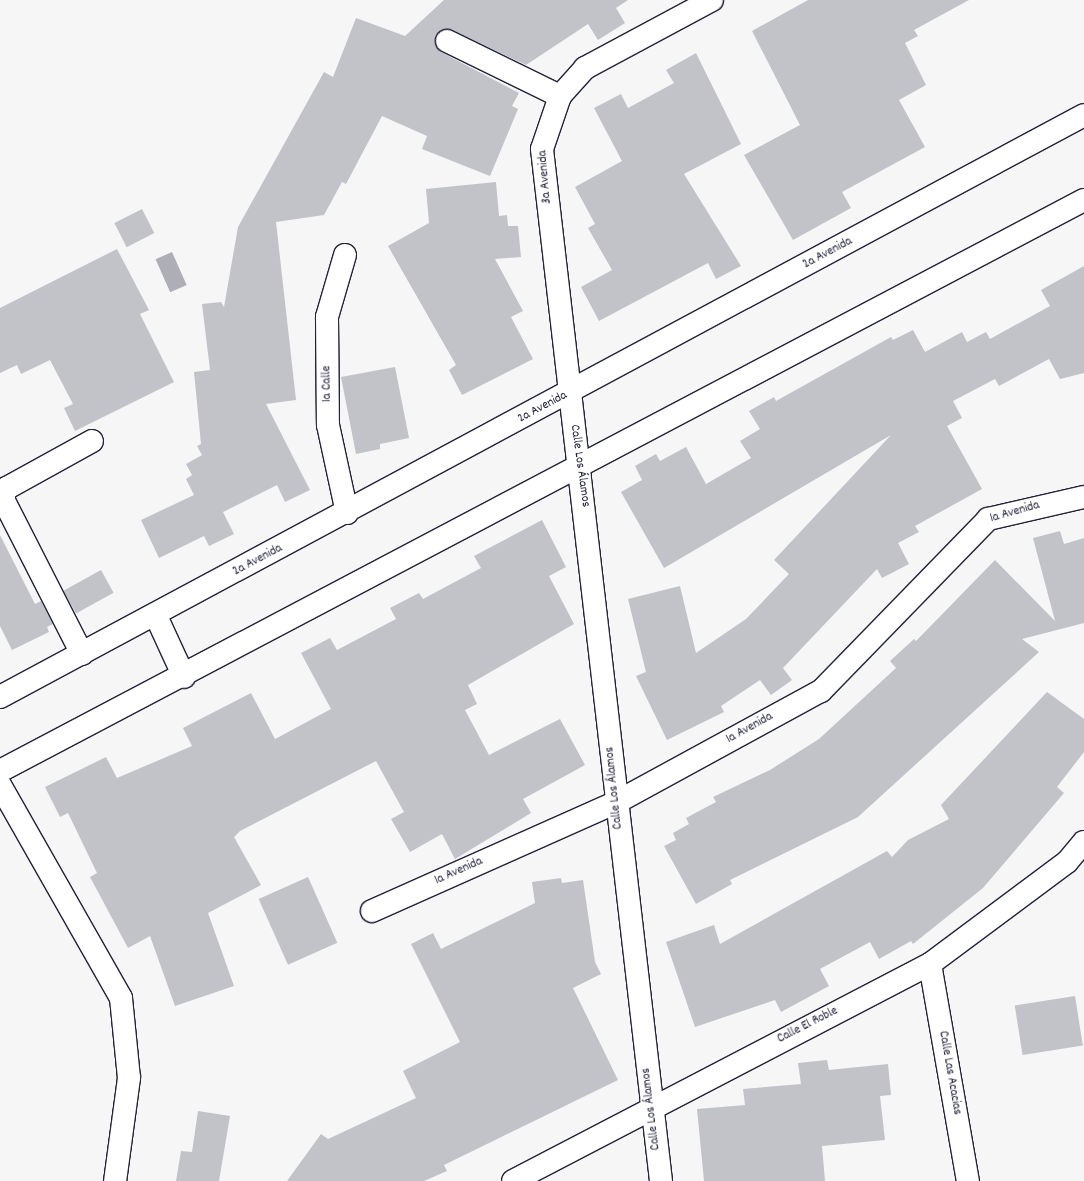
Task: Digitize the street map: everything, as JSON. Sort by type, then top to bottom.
[{"type":"street","name":"3a Avenida","points":[[569,394],[542,149],[560,96],[585,68],[712,0]]},
{"type":"street","points":[[447,41],[560,96]]},
{"type":"street","name":"2a Avenida","points":[[0,697],[156,616],[1084,115]]},
{"type":"street","points":[[0,771],[184,677],[580,464],[1084,200]]},
{"type":"street","name":"1a Calle","points":[[345,255],[327,317],[328,425],[347,513]]},
{"type":"street","name":"Calle Los Álamos","points":[[569,394],[580,464],[616,802],[661,1181]]},
{"type":"street","points":[[82,654],[4,501],[4,494],[8,488],[92,441]]},
{"type":"street","name":"1a Avenida","points":[[372,911],[616,802],[821,691],[988,519],[1084,497]]},
{"type":"street","points":[[156,616],[184,677]]},
{"type":"street","points":[[0,785],[121,998],[129,1078],[115,1181]]},
{"type":"street","name":"Calle El Roble","points":[[513,1181],[652,1107],[930,964],[1066,862],[1084,842]]},
{"type":"street","name":"Calle Las Acacias","points":[[930,964],[968,1181]]},
{"type":"shaded area","points":[[172,252],[187,285],[170,292],[156,259]]},
{"type":"building","points":[[444,0],[628,0],[616,8],[625,23],[598,40],[588,24],[526,65],[452,30],[446,29],[436,35],[435,42],[441,52],[519,93],[512,106],[518,109],[490,176],[422,149],[427,136],[382,116],[346,184],[342,182],[324,215],[276,222],[296,400],[266,404],[310,490],[285,502],[277,485],[223,512],[234,534],[209,546],[204,536],[159,558],[141,520],[194,495],[186,479],[192,475],[186,464],[202,455],[197,446],[201,444],[194,372],[210,370],[202,304],[221,302],[224,307],[238,227],[324,72],[333,77],[356,18],[405,36]]},
{"type":"building","points":[[808,0],[969,0],[914,30],[918,36],[905,43],[926,85],[899,100],[925,147],[842,192],[851,208],[793,240],[744,155],[800,125],[752,31]]},
{"type":"building","points":[[696,53],[741,144],[684,174],[741,266],[716,279],[708,263],[599,321],[581,287],[612,270],[588,228],[595,224],[575,187],[622,161],[594,108],[621,94],[628,108],[674,83],[666,70]]},
{"type":"building","points":[[496,182],[499,216],[507,215],[508,226],[518,226],[521,257],[495,259],[523,311],[511,317],[533,359],[462,395],[449,370],[456,365],[388,246],[429,223],[426,189]]},
{"type":"building","points":[[142,209],[154,233],[127,247],[114,223]]},
{"type":"building","points":[[117,249],[149,310],[140,314],[174,382],[75,431],[64,408],[73,404],[50,360],[21,374],[17,365],[0,373],[0,308]]},
{"type":"building","points":[[1084,266],[1084,373],[1060,379],[1049,359],[999,386],[995,379],[953,401],[962,418],[947,426],[982,489],[915,526],[919,532],[898,543],[909,564],[882,578],[877,569],[783,668],[792,680],[771,695],[760,680],[721,706],[724,712],[667,740],[636,676],[646,672],[628,599],[680,586],[696,653],[746,619],[789,574],[774,560],[891,435],[664,568],[621,492],[642,480],[635,466],[656,454],[660,461],[686,447],[706,484],[751,458],[740,441],[760,429],[749,411],[774,397],[776,401],[891,337],[893,340],[913,330],[925,352],[962,332],[967,342],[986,332],[990,339],[1050,306],[1041,290]]},
{"type":"building","points":[[395,367],[409,438],[380,444],[380,449],[356,454],[341,377]]},
{"type":"building","points":[[542,520],[566,567],[549,576],[574,624],[468,685],[477,704],[465,710],[489,755],[560,719],[585,765],[523,799],[531,813],[455,859],[442,834],[410,852],[391,819],[404,812],[376,761],[240,831],[234,837],[261,885],[208,913],[234,986],[175,1006],[150,936],[128,948],[90,877],[97,873],[68,813],[60,817],[45,787],[106,757],[117,778],[192,746],[183,728],[251,693],[275,739],[331,709],[301,653],[330,638],[337,650],[396,619],[390,608],[419,593],[423,599],[481,568],[474,556]]},
{"type":"building","points":[[1060,531],[1064,544],[1084,538],[1084,623],[1022,639],[1039,652],[858,817],[730,880],[732,884],[696,904],[664,846],[676,840],[673,833],[689,824],[686,818],[716,802],[713,797],[770,770],[819,739],[896,668],[890,661],[914,639],[916,641],[995,560],[1055,621],[1033,538]]},
{"type":"building","points":[[0,535],[35,604],[41,601],[53,624],[47,627],[49,632],[12,650],[0,626]]},
{"type":"building","points":[[101,570],[114,593],[76,614],[63,591]]},
{"type":"building","points":[[1047,692],[1084,719],[1084,752],[1057,787],[1064,793],[983,888],[913,944],[911,941],[879,959],[870,942],[820,969],[829,986],[781,1012],[775,1000],[695,1027],[666,942],[714,925],[720,944],[887,851],[892,857],[908,840],[949,819],[941,805]]},
{"type":"building","points":[[308,877],[337,943],[288,965],[259,899]]},
{"type":"building","points":[[561,878],[562,883],[583,880],[595,962],[601,974],[573,988],[618,1080],[444,1165],[447,1171],[424,1181],[287,1181],[321,1134],[328,1139],[416,1098],[403,1071],[460,1042],[411,944],[433,933],[441,949],[535,903],[532,882]]},
{"type":"building","points":[[1075,996],[1083,1045],[1023,1055],[1015,1006]]},
{"type":"building","points":[[827,1060],[829,1070],[888,1064],[891,1095],[880,1096],[885,1140],[822,1146],[825,1181],[704,1181],[697,1109],[745,1105],[743,1089],[801,1084],[798,1063]]},
{"type":"building","points":[[198,1111],[230,1116],[219,1181],[176,1181],[181,1151],[192,1152]]}]
